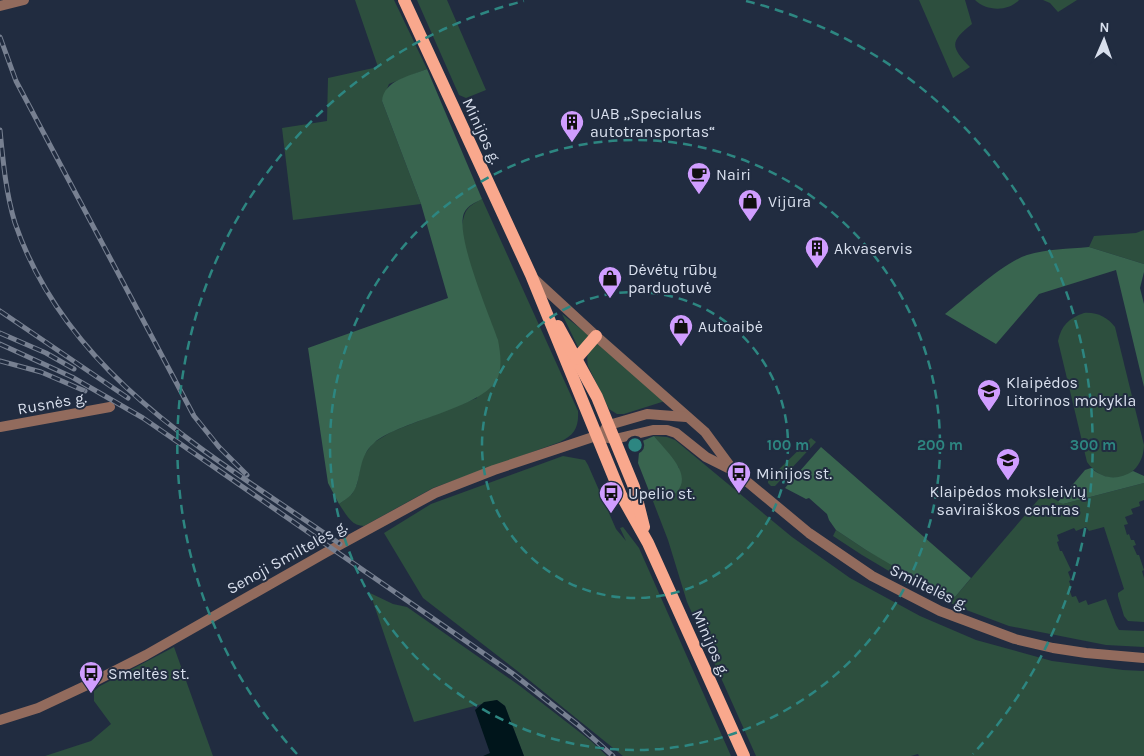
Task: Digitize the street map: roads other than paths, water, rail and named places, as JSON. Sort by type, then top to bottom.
[{"type":"main road","name":"Minijos g.","points":[[404,0],[531,275],[621,494],[648,543],[744,756]]},
{"type":"main road","name":"Minijos g.","points":[[531,275],[597,397],[634,487],[648,543]]},
{"type":"main road","points":[[576,358],[596,336]]},
{"type":"street","points":[[0,6],[24,0]]},
{"type":"street","points":[[531,275],[596,336],[705,432],[733,470]]},
{"type":"street","name":"Rusnės g.","points":[[0,427],[110,407]]},
{"type":"street","points":[[596,436],[609,426],[647,414],[686,417]]},
{"type":"street","points":[[596,436],[615,439],[652,430],[667,430],[676,433],[706,457],[733,470]]},
{"type":"street","name":"Senoji Smiltelės g.","points":[[0,720],[38,708],[103,677],[435,493],[494,470],[596,436]]},
{"type":"street","name":"Smiltelės g.","points":[[733,470],[780,511],[845,558],[872,576],[940,611],[1014,639],[1052,648],[1144,658]]},
{"type":"water","points":[[497,700],[505,706],[524,756],[483,756],[490,753],[475,710],[484,702]]},
{"type":"railway","points":[[0,37],[16,81],[194,416],[219,447],[247,475]]},
{"type":"railway","points":[[0,130],[7,189],[15,223],[39,278],[70,326],[108,369],[150,409],[196,445],[340,544]]},
{"type":"railway","points":[[0,311],[128,398]]},
{"type":"railway","points":[[0,333],[46,353],[74,369]]},
{"type":"railway","points":[[0,344],[72,377],[143,418],[512,673],[578,725],[613,756]]},
{"type":"railway","points":[[0,361],[41,372],[85,391]]},
{"type":"place","name":"UAB „Specialus autotransportas“","points":[[572,143]]},
{"type":"place","name":"Nairi","points":[[699,195]]},
{"type":"place","name":"Vijūra","points":[[750,222]]},
{"type":"place","name":"Akvaservis","points":[[817,269]]},
{"type":"place","name":"Dėvėtų rūbų parduotuvė","points":[[610,299]]},
{"type":"place","name":"Autoaibė","points":[[681,347]]},
{"type":"place","name":"Klaipėdos Litorinos mokykla","points":[[989,412]]},
{"type":"place","name":"Klaipėdos moksleivių saviraiškos centras","points":[[1008,481]]},
{"type":"place","name":"Minijos st.","points":[[739,494]]},
{"type":"place","name":"Upelio st.","points":[[611,514]]},
{"type":"place","name":"Smeltės st.","points":[[91,694]]}]
